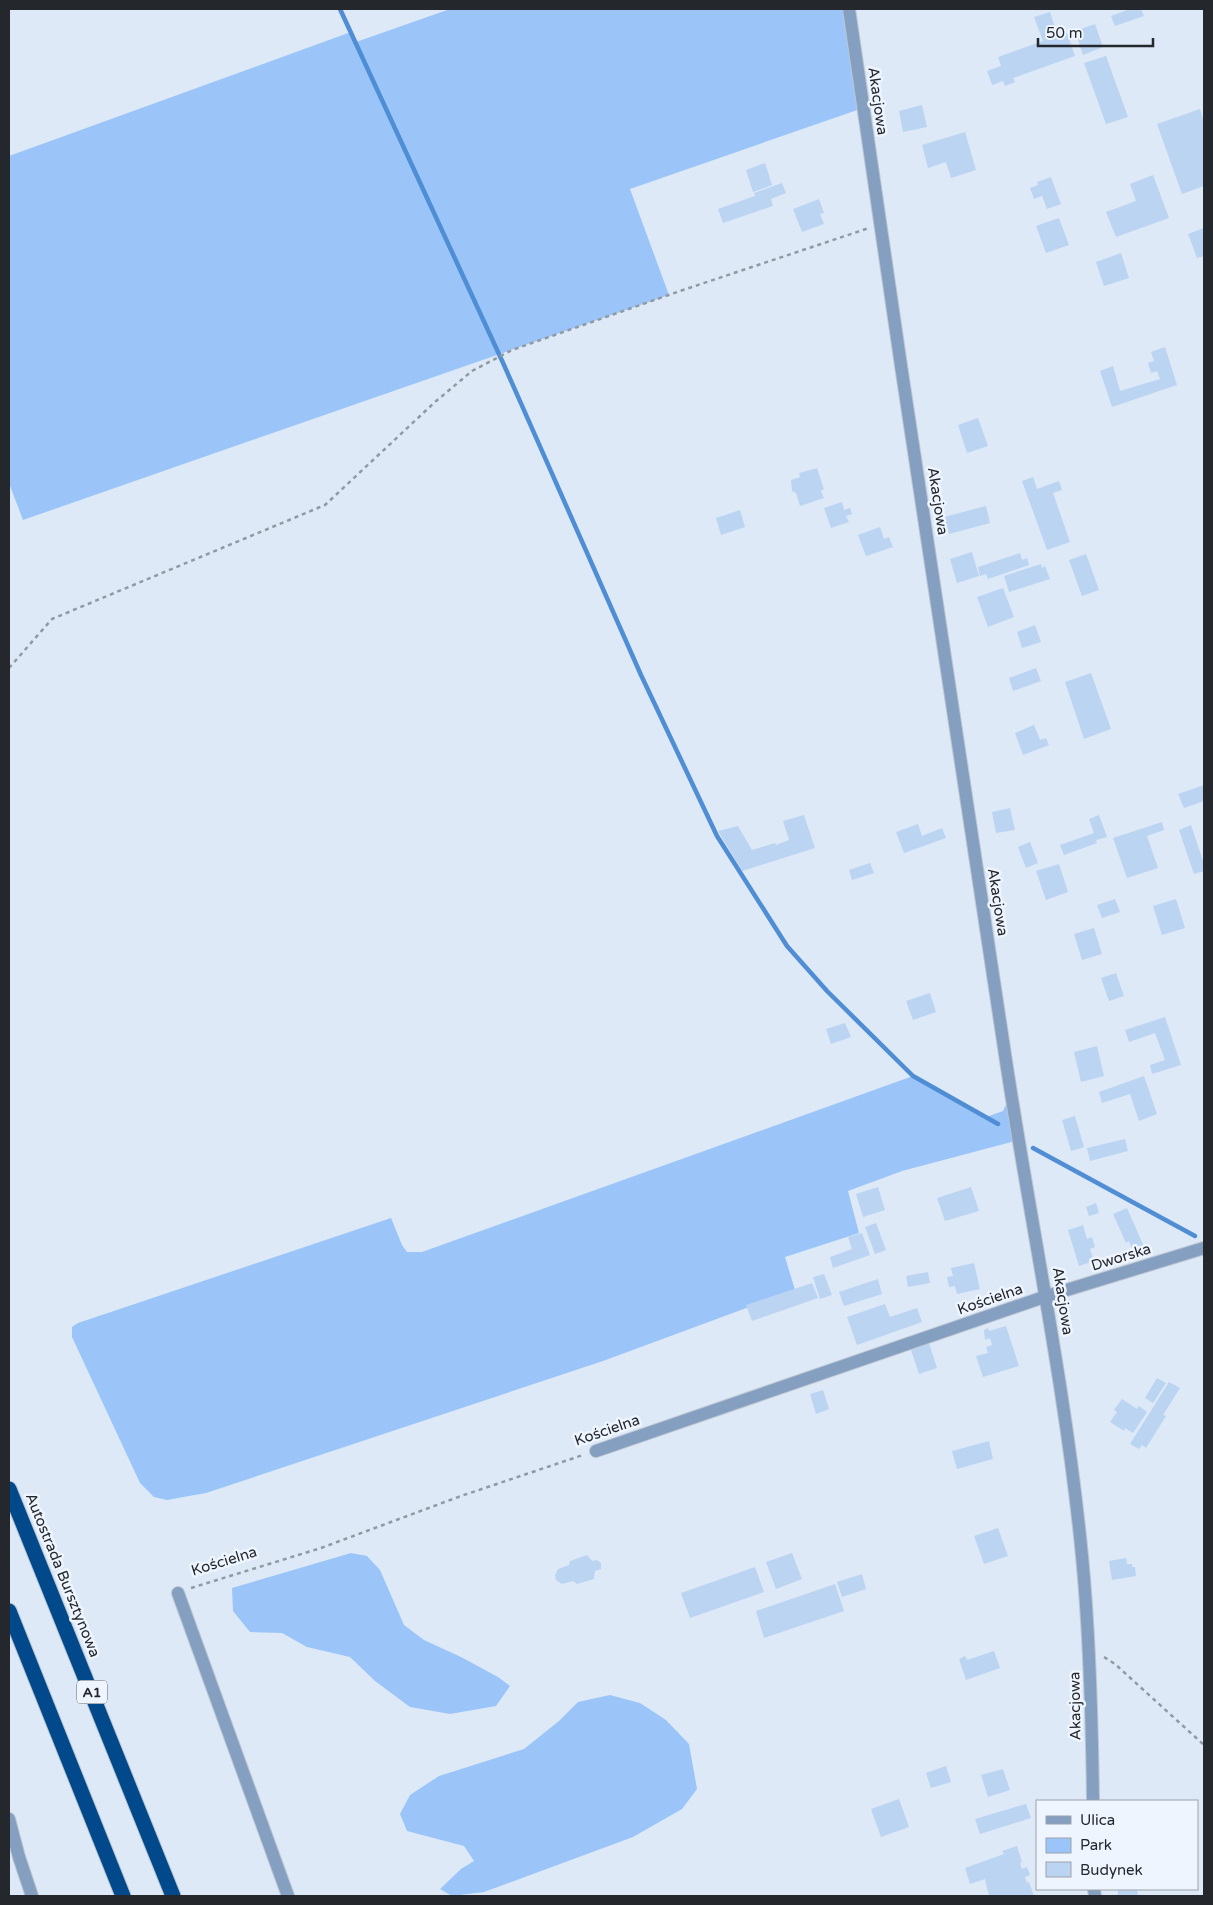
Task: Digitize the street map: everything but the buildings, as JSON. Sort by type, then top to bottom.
[{"type":"highway","name":"Autostrada Bursztynowa","points":[[9,1489],[173,1896]]},
{"type":"highway","points":[[9,1611],[124,1896]]},
{"type":"street","name":"Akacjowa","points":[[849,9],[1011,1094],[1047,1296],[1081,1543],[1090,1654],[1093,1800]]},
{"type":"street","name":"Dworska","points":[[1047,1296],[1202,1250]]},
{"type":"street","name":"Kościelna","points":[[596,1451],[1047,1296]]},
{"type":"street","points":[[178,1593],[288,1896]]},
{"type":"street","points":[[9,1818],[32,1896]]},
{"type":"path","points":[[9,668],[52,619],[325,505],[435,402],[472,371],[512,350],[680,291],[880,225]]},
{"type":"path","name":"Kościelna","points":[[178,1593],[321,1548],[461,1496],[596,1451]]},
{"type":"path","points":[[1090,1654],[1101,1656],[1115,1664],[1204,1745]]},
{"type":"green space","points":[[450,9],[849,9],[863,108],[630,189],[669,295],[23,520],[9,483],[9,156],[351,32],[356,42]]},
{"type":"green space","points":[[913,1076],[986,1117],[1003,1111],[1011,1094],[1019,1140],[902,1171],[848,1191],[859,1233],[785,1257],[795,1290],[603,1361],[206,1493],[167,1500],[154,1497],[140,1483],[72,1337],[72,1327],[78,1323],[391,1218],[402,1245],[407,1252],[422,1252]]},
{"type":"green space","points":[[351,1553],[367,1556],[380,1570],[404,1625],[424,1640],[461,1657],[498,1677],[510,1686],[496,1706],[450,1714],[410,1707],[375,1681],[350,1657],[307,1647],[282,1633],[250,1632],[233,1611],[232,1588]]},
{"type":"green space","points":[[610,1695],[640,1703],[666,1720],[689,1744],[697,1789],[682,1809],[633,1837],[484,1892],[452,1896],[440,1889],[461,1869],[474,1861],[464,1846],[407,1831],[400,1814],[410,1795],[439,1776],[524,1749],[559,1721],[578,1702]]},
{"type":"waterway","points":[[340,9],[504,365],[641,675],[717,836],[787,946],[827,991],[913,1076],[998,1124]]},
{"type":"waterway","points":[[1033,1148],[1195,1236]]}]
